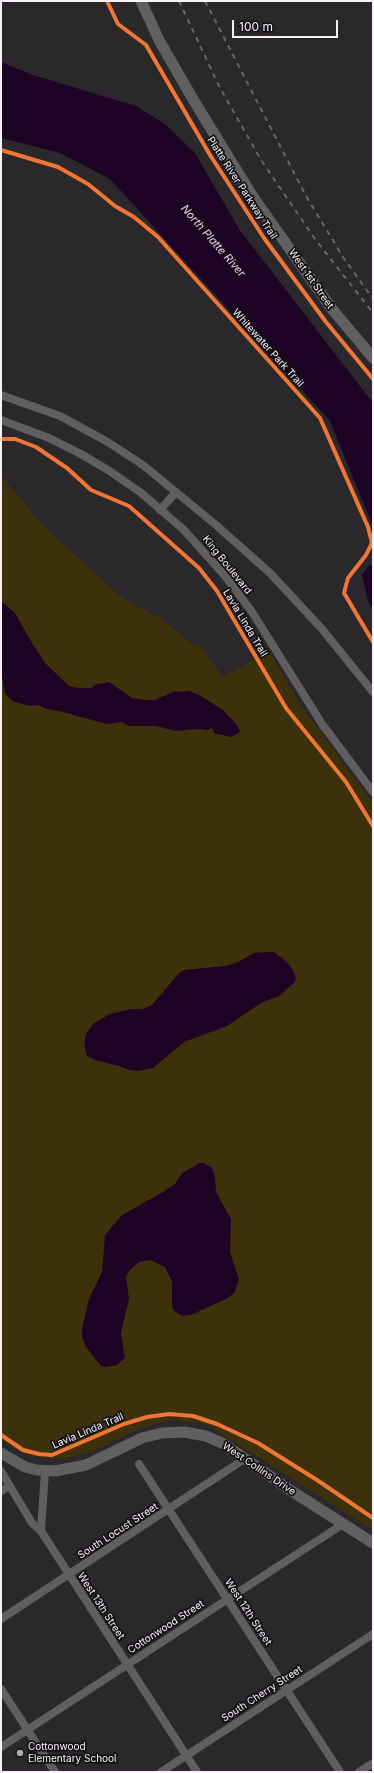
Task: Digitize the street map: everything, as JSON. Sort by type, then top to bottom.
[{"type":"main road","name":"West 1st Street","points":[[141,1],[160,42],[253,197],[332,309],[373,358]]},
{"type":"main road","name":"West Collins Drive","points":[[1,1453],[25,1466],[45,1472],[66,1470],[86,1465],[142,1438],[162,1433],[184,1432],[206,1436],[224,1444],[246,1458],[292,1492],[373,1543]]},
{"type":"street","name":"King Boulevard","points":[[1,395],[60,416],[106,441],[143,465],[216,525],[270,573],[322,629],[373,692]]},
{"type":"street","name":"King Boulevard","points":[[1,420],[48,438],[79,453],[140,492],[183,529],[226,577],[252,612],[322,724],[373,792]]},
{"type":"street","points":[[160,510],[176,492]]},
{"type":"street","name":"South Locust Street","points":[[1,1619],[246,1458]]},
{"type":"street","name":"West 12th Street","points":[[139,1464],[340,1772]]},
{"type":"street","name":"West 13th Street","points":[[1,1471],[32,1522],[41,1531],[197,1772]]},
{"type":"street","points":[[41,1531],[45,1472]]},
{"type":"street","points":[[1,1491],[9,1486]]},
{"type":"street","name":"Cottonwood Street","points":[[1,1747],[343,1524]]},
{"type":"street","name":"South Cherry Street","points":[[161,1772],[373,1634]]},
{"type":"street","points":[[1,1688],[55,1772]]},
{"type":"street","points":[[358,1772],[373,1763]]},
{"type":"shaded area","points":[[1,475],[42,525],[121,597],[163,620],[195,646],[199,644],[223,677],[269,651],[299,703],[373,803],[373,1530],[206,1424],[173,1420],[143,1427],[91,1452],[62,1459],[51,1459],[27,1455],[1,1440]]},
{"type":"water","name":"North Platte River","points":[[1,62],[33,75],[136,106],[165,124],[195,153],[239,229],[373,403],[373,527],[330,421],[110,179],[60,153],[1,138]]},
{"type":"water","points":[[370,564],[373,568],[373,610],[368,601],[362,575]]},
{"type":"water","points":[[1,601],[15,613],[45,663],[69,686],[91,688],[97,684],[109,682],[132,698],[144,700],[155,700],[173,692],[189,691],[199,695],[223,710],[237,725],[240,732],[231,737],[214,733],[213,729],[211,728],[208,730],[198,729],[176,731],[156,726],[129,726],[122,722],[107,724],[47,709],[38,705],[30,706],[12,701],[5,693],[1,669]]},
{"type":"water","points":[[274,952],[287,962],[293,970],[296,978],[294,983],[279,996],[261,1003],[227,1026],[184,1042],[153,1068],[138,1071],[129,1070],[95,1060],[87,1056],[84,1043],[86,1034],[94,1023],[110,1014],[131,1009],[142,1009],[152,1005],[179,973],[184,970],[225,966],[238,962],[254,953]]},
{"type":"water","points":[[200,1163],[204,1163],[212,1168],[215,1177],[216,1192],[231,1219],[230,1252],[239,1279],[235,1292],[228,1298],[191,1315],[182,1316],[174,1311],[172,1307],[172,1282],[165,1267],[150,1260],[139,1262],[130,1270],[126,1277],[129,1299],[121,1333],[125,1358],[117,1365],[105,1367],[101,1366],[86,1347],[82,1337],[82,1329],[89,1299],[102,1272],[105,1235],[122,1215],[175,1184],[182,1173]]},
{"type":"railway","points":[[179,1],[219,86],[261,160],[315,239],[373,313]]},
{"type":"railway","points":[[205,1],[306,196],[343,257],[373,299]]},
{"type":"cycle path","name":"Platte River Parkway Trail","points":[[107,1],[118,24],[146,45],[210,155],[264,238],[326,322],[373,379]]},
{"type":"cycle path","name":"Whitewater Park Trail","points":[[1,150],[58,167],[88,184],[115,206],[134,217],[158,237],[320,418],[368,527],[372,543],[366,555],[348,578],[344,593],[373,642]]},
{"type":"cycle path","name":"Lavia Linda Trail","points":[[1,439],[15,439],[36,447],[67,468],[91,490],[129,506],[199,568],[217,591],[286,708],[346,782],[373,826]]},
{"type":"cycle path","name":"Lavia Linda Trail","points":[[1,1435],[23,1450],[39,1454],[52,1455],[124,1424],[147,1417],[169,1414],[193,1416],[217,1424],[258,1443],[317,1480],[373,1518]]},
{"type":"place","name":"Cottonwood Elementary School","points":[[20,1753]]}]
